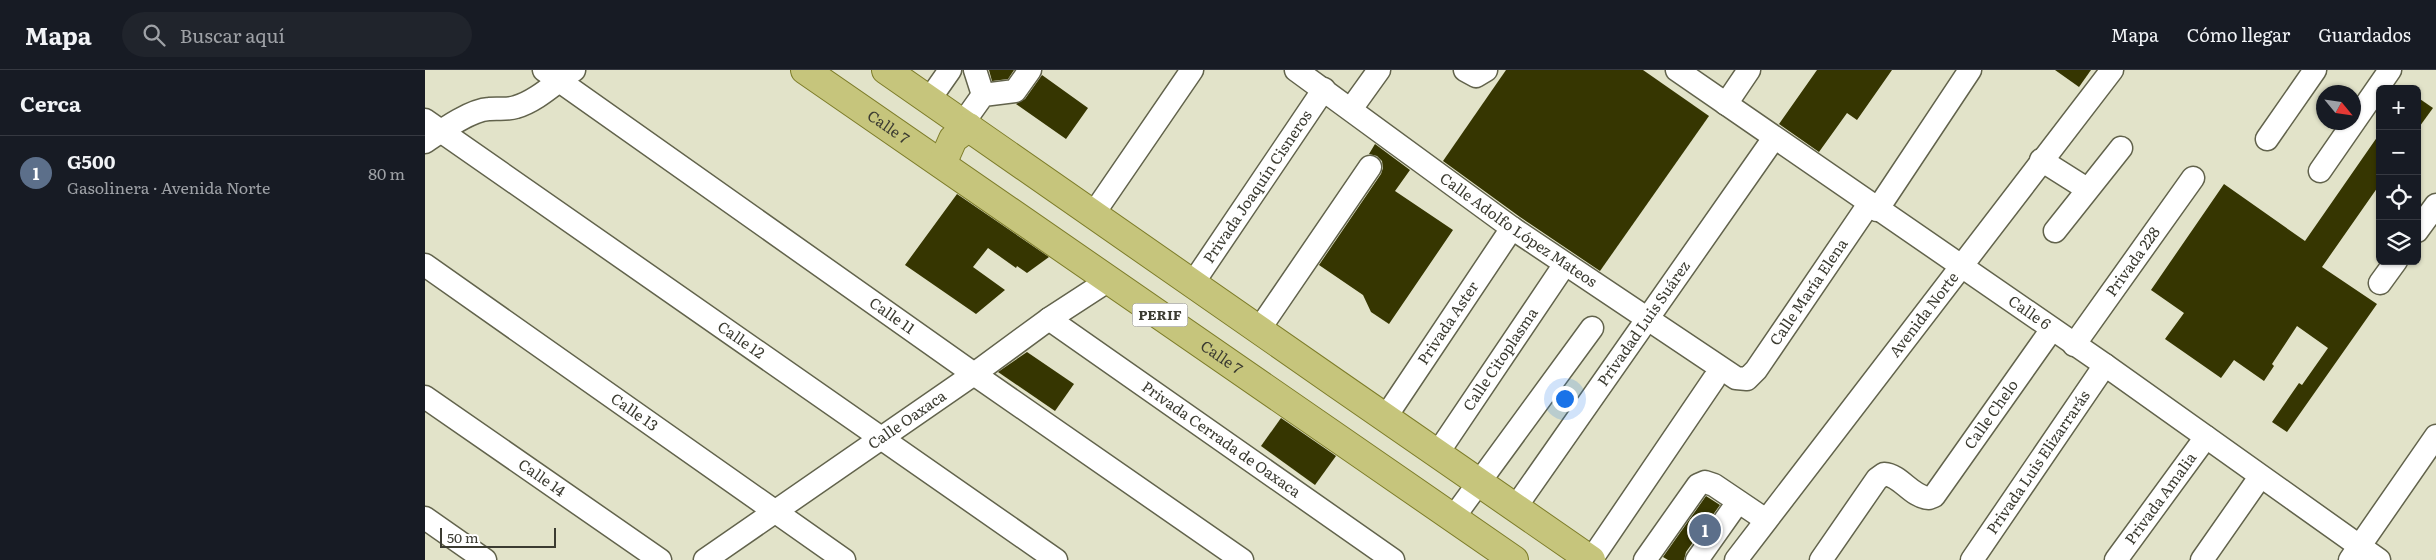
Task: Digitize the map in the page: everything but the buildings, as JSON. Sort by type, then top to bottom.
[{"type":"main road","name":"Calle 7","points":[[805,70],[1514,560]]},
{"type":"main road","name":"PERIF","points":[[886,70],[1094,213],[1258,331],[1591,560]]},
{"type":"main road","points":[[942,164],[953,139],[966,125]]},
{"type":"street","points":[[929,100],[950,70]]},
{"type":"street","points":[[966,125],[983,95],[975,70]]},
{"type":"street","points":[[983,95],[1015,91],[1030,70]]},
{"type":"street","points":[[1094,213],[1192,70]]},
{"type":"street","name":"Calle Adolfo López Mateos","points":[[1296,70],[1512,228],[1722,371],[1736,378],[1747,379]]},
{"type":"street","points":[[1351,109],[1379,70]]},
{"type":"street","points":[[1465,70],[1476,76],[1486,70]]},
{"type":"street","name":"Calle 6","points":[[1677,70],[1961,268],[2105,365],[2206,437],[2260,477],[2354,553],[2379,560]]},
{"type":"street","points":[[1726,104],[1749,70]]},
{"type":"street","name":"Calle María Elena","points":[[1747,379],[1873,207],[1970,70]]},
{"type":"street","name":"Avenida Norte","points":[[1736,560],[1961,268],[2041,160],[2112,70]]},
{"type":"street","points":[[2299,70],[2261,138],[2315,70]]},
{"type":"street","points":[[2320,171],[2390,70]]},
{"type":"street","points":[[430,131],[488,108],[503,109],[517,107],[559,73]]},
{"type":"street","name":"Calle 11","points":[[559,73],[974,374],[1242,560]]},
{"type":"street","name":"Privada Joaquín Cisneros","points":[[1193,283],[1324,89]]},
{"type":"street","name":"Calle 12","points":[[430,131],[1056,560]]},
{"type":"street","name":"Privadad Luis Suárez","points":[[1515,508],[1774,138]]},
{"type":"street","points":[[2055,231],[2121,148]]},
{"type":"street","points":[[2041,160],[2087,189]]},
{"type":"street","points":[[1258,331],[1370,167]]},
{"type":"street","name":"Privada 228","points":[[2074,345],[2193,178]]},
{"type":"street","points":[[2421,226],[2436,205]]},
{"type":"street","name":"Privada Aster","points":[[1385,418],[1512,228]]},
{"type":"street","name":"Calle Citoplasma","points":[[1437,454],[1565,264]]},
{"type":"street","name":"Calle 13","points":[[425,265],[844,560]]},
{"type":"street","points":[[2380,283],[2393,265]]},
{"type":"street","name":"Calle Oaxaca","points":[[705,560],[974,374],[1049,319],[1109,280]]},
{"type":"street","name":"Privada Cerrada de Oaxaca","points":[[1049,319],[1393,560]]},
{"type":"street","points":[[1453,518],[1591,328]]},
{"type":"street","name":"Calle Chelo","points":[[1821,560],[1877,479],[1884,474],[1892,476],[1921,496],[1929,498],[1937,491],[2052,329]]},
{"type":"street","name":"Privada Luis Elizarrarás","points":[[1972,560],[2105,365]]},
{"type":"street","points":[[1591,560],[1714,379]]},
{"type":"street","name":"Calle 14","points":[[425,397],[660,560]]},
{"type":"street","points":[[2354,553],[2436,436]]},
{"type":"street","name":"Privada Amalia","points":[[2116,560],[2206,437]]},
{"type":"street","points":[[2202,560],[2260,477]]},
{"type":"street","points":[[1645,560],[1698,485],[1705,482],[1714,485],[1766,520]]},
{"type":"street","points":[[1697,560],[1738,502]]},
{"type":"street","points":[[425,518],[485,560]]},
{"type":"place","name":"G500","points":[[1705,530]]}]
